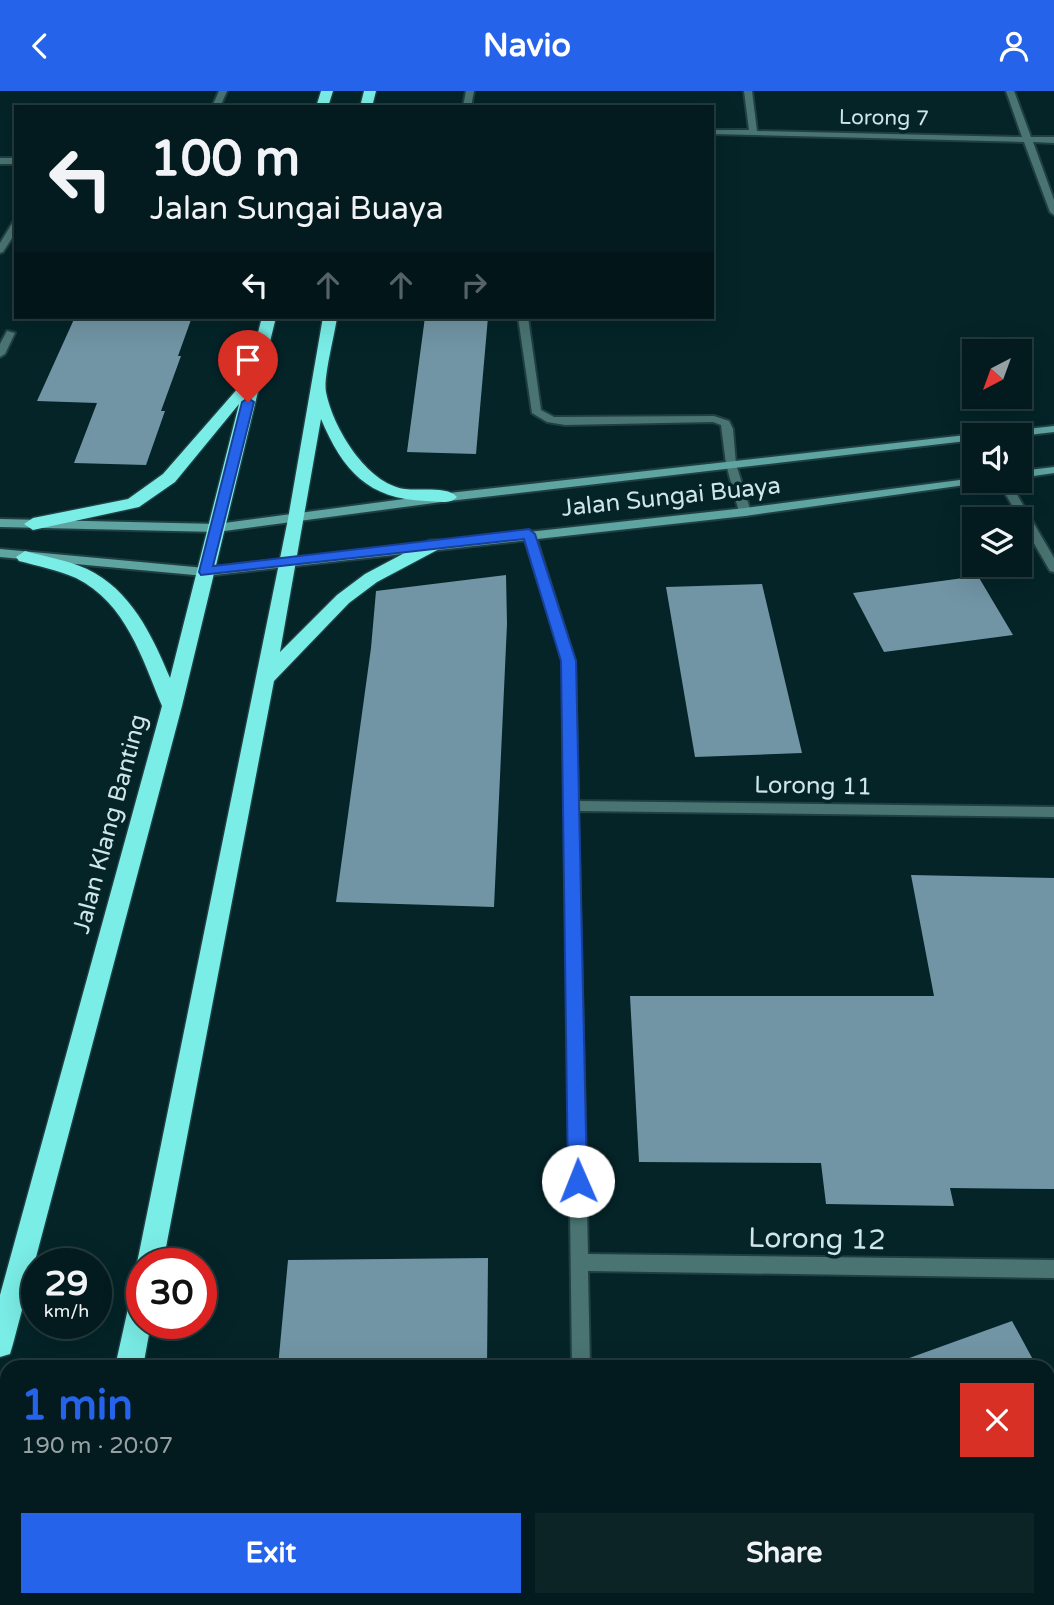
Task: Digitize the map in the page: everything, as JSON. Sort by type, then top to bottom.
[{"type":"highway","name":"Jalan Klang Banting","points":[[0,1344],[172,706],[268,319]]},
{"type":"highway","points":[[153,1248],[289,562],[330,319]]},
{"type":"highway","points":[[33,524],[133,503],[169,478],[196,450],[254,377]]},
{"type":"highway","points":[[318,389],[342,449],[362,476],[395,493],[449,496]]},
{"type":"highway","points":[[265,678],[343,599],[371,578],[436,544]]},
{"type":"highway","points":[[25,557],[84,575],[111,594],[129,614],[142,637],[172,706]]},
{"type":"highway","points":[[130,1360],[135,1339]]},
{"type":"street","points":[[748,91],[753,133]]},
{"type":"street","points":[[1010,91],[1054,212]]},
{"type":"street","name":"Lorong 7","points":[[714,132],[1054,140]]},
{"type":"street","points":[[0,250],[14,227]]},
{"type":"street","points":[[523,319],[536,411],[551,420],[565,422],[714,419],[725,423],[731,464],[745,512]]},
{"type":"street","points":[[0,354],[10,333]]},
{"type":"street","points":[[1032,431],[1054,429]]},
{"type":"street","name":"Jalan Sungai Buaya","points":[[0,523],[217,528],[449,496],[962,438]]},
{"type":"street","points":[[1032,473],[1054,470]]},
{"type":"street","name":"Jalan Sungai Buaya","points":[[0,553],[205,572],[436,544],[745,512],[962,483]]},
{"type":"street","points":[[1010,493],[1054,568]]},
{"type":"street","points":[[529,534],[569,661],[581,1360]]},
{"type":"street","name":"Lorong 11","points":[[572,806],[1054,812]]},
{"type":"street","name":"Lorong 12","points":[[579,1262],[1054,1269]]},
{"type":"building","points":[[74,319],[191,319],[161,411],[165,411],[146,465],[74,463],[97,403],[37,401]]},
{"type":"building","points":[[425,319],[488,319],[476,454],[407,452]]},
{"type":"building","points":[[506,575],[507,624],[494,907],[336,902],[371,648],[376,591]]},
{"type":"building","points":[[979,577],[1013,635],[884,652],[853,593]]},
{"type":"building","points":[[762,584],[802,753],[695,757],[666,587]]},
{"type":"building","points":[[911,875],[1054,878],[1054,1189],[950,1188],[954,1206],[826,1204],[821,1163],[639,1162],[630,996],[934,996]]},
{"type":"building","points":[[488,1258],[487,1360],[279,1360],[288,1260]]},
{"type":"building","points":[[1012,1321],[1033,1360],[904,1360]]},
{"type":"route","points":[[248,402],[205,572],[529,534],[569,661],[578,1181]]}]
